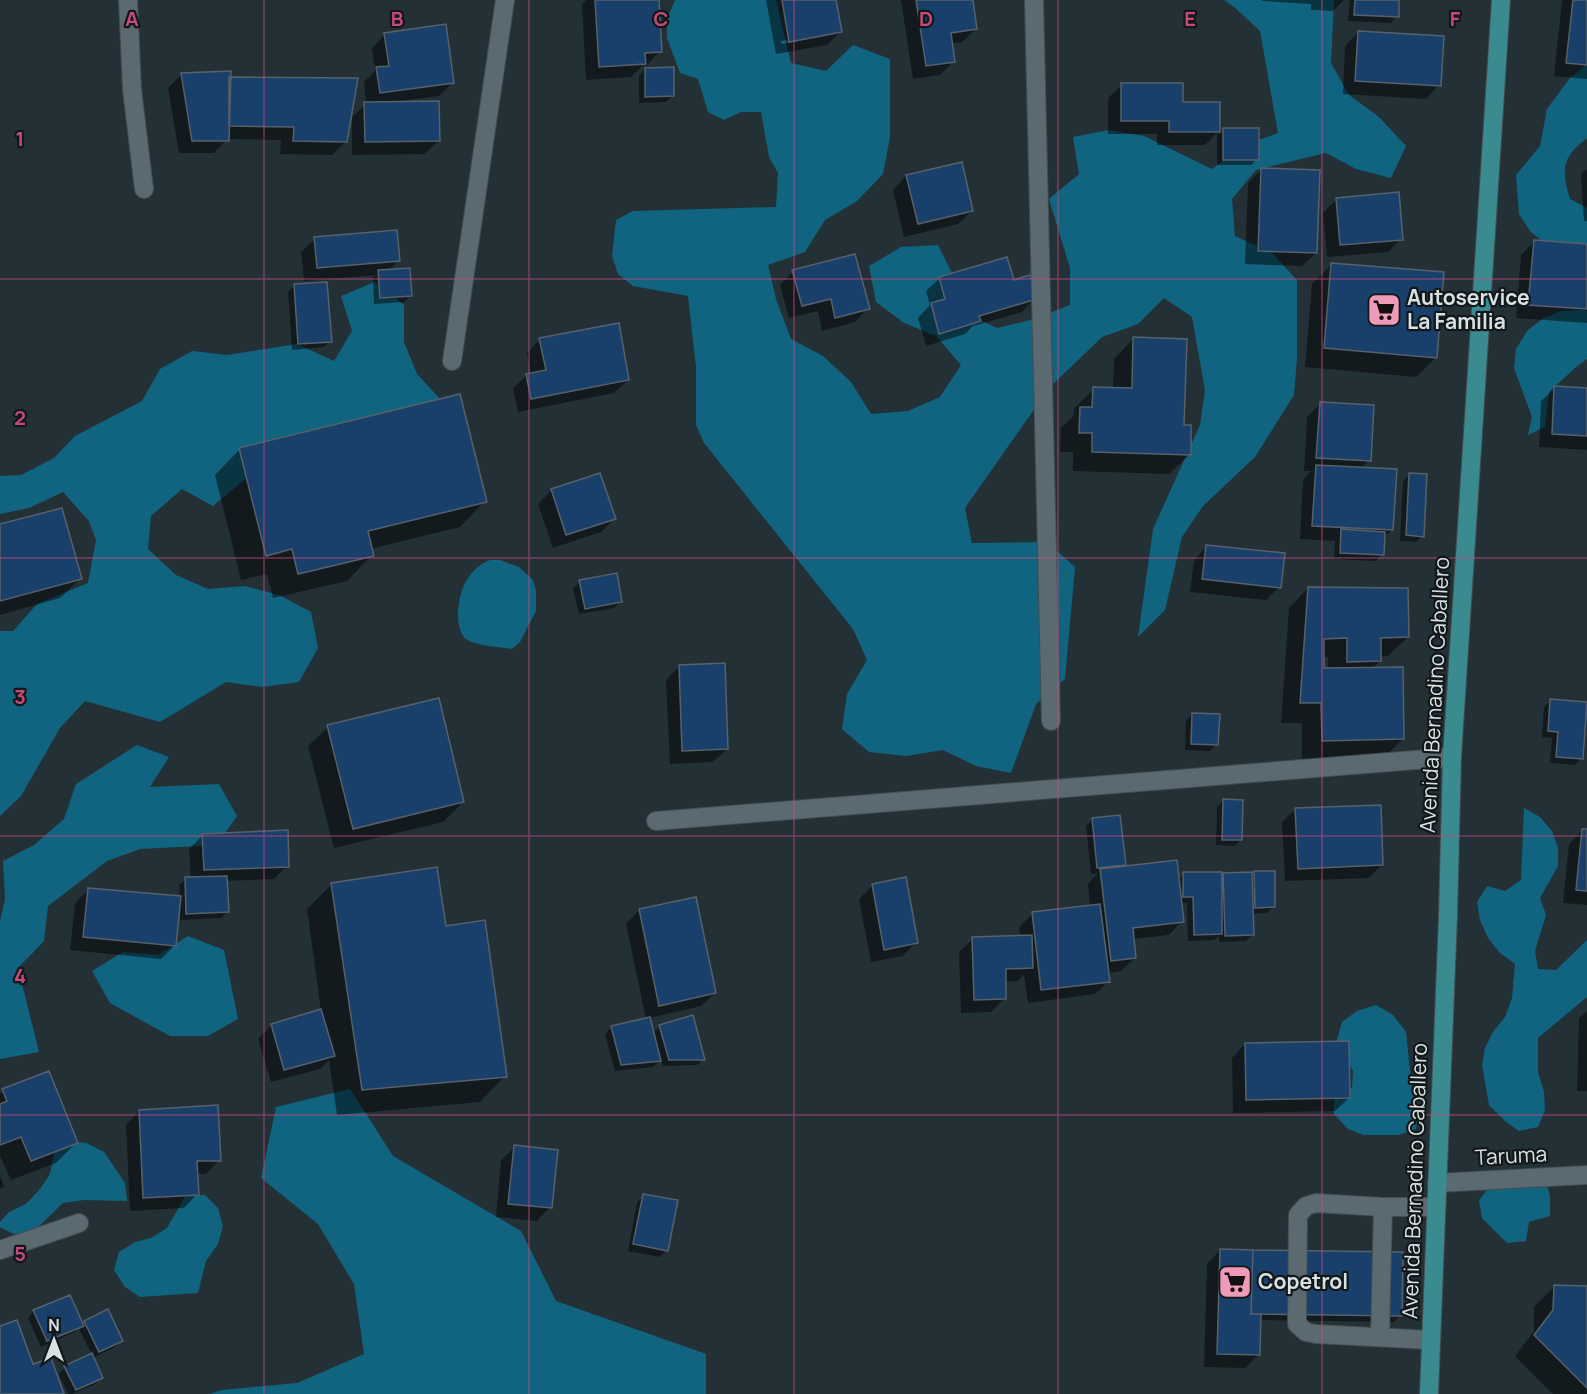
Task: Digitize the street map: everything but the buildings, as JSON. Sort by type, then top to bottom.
[{"type":"main road","name":"Avenida Bernadino Caballero","points":[[1429,1394],[1452,757],[1501,0]]},
{"type":"street","points":[[128,0],[132,89],[144,189]]},
{"type":"street","points":[[452,360],[505,0]]},
{"type":"street","points":[[1034,0],[1051,721]]},
{"type":"street","points":[[656,821],[1452,757]]},
{"type":"street","name":"Taruma","points":[[1437,1183],[1587,1174]]},
{"type":"street","points":[[1431,1340],[1316,1334],[1306,1332],[1297,1324],[1298,1215],[1306,1206],[1316,1203],[1436,1207]]},
{"type":"street","points":[[1380,1337],[1383,1207]]},
{"type":"street","points":[[0,1250],[79,1223]]},
{"type":"shaded area","points":[[675,0],[776,0],[791,63],[826,71],[853,45],[890,59],[890,137],[883,174],[857,201],[825,220],[805,252],[768,265],[776,299],[791,339],[823,356],[851,382],[871,414],[908,411],[940,397],[961,365],[936,336],[904,323],[876,302],[869,266],[901,247],[938,245],[954,277],[963,312],[997,328],[1034,319],[1070,305],[1070,268],[1049,199],[1079,174],[1073,137],[1109,130],[1144,136],[1212,169],[1242,146],[1278,133],[1260,31],[1224,0],[1334,0],[1331,63],[1349,95],[1379,117],[1406,146],[1391,178],[1356,169],[1326,153],[1256,170],[1232,199],[1235,236],[1271,252],[1297,280],[1297,358],[1294,395],[1255,457],[1203,506],[1182,537],[1165,610],[1138,637],[1153,529],[1200,425],[1205,390],[1192,317],[1164,298],[1138,324],[1102,337],[1049,388],[965,508],[972,543],[1047,542],[1075,567],[1065,679],[1036,704],[1011,773],[976,766],[943,750],[906,756],[869,752],[842,729],[847,694],[867,660],[853,629],[704,443],[696,425],[696,367],[688,296],[633,286],[618,274],[612,256],[616,220],[633,211],[776,207],[778,173],[769,157],[761,112],[741,112],[724,120],[708,112],[698,79],[680,73],[667,38],[667,19]]},
{"type":"shaded area","points":[[1587,66],[1587,138],[1568,158],[1565,179],[1570,199],[1587,208],[1587,256],[1544,243],[1530,231],[1519,214],[1516,175],[1540,146],[1547,109],[1570,78]]},
{"type":"shaded area","points":[[375,282],[404,305],[404,342],[417,374],[443,402],[277,462],[243,481],[213,506],[182,489],[151,516],[148,549],[176,575],[208,589],[245,586],[279,595],[311,612],[318,648],[299,682],[261,687],[226,682],[160,722],[85,701],[60,728],[21,796],[0,816],[0,631],[13,631],[37,604],[88,583],[96,540],[89,521],[63,492],[29,508],[0,514],[0,476],[21,475],[54,458],[75,436],[142,401],[160,369],[192,351],[227,355],[297,344],[334,361],[352,331],[341,296]]},
{"type":"shaded area","points":[[1561,311],[1587,311],[1587,359],[1549,392],[1545,427],[1528,435],[1532,417],[1514,368],[1516,349],[1527,331],[1542,319]]},
{"type":"shaded area","points":[[490,560],[500,560],[519,567],[533,580],[536,591],[536,611],[520,642],[512,649],[481,645],[470,641],[462,634],[459,627],[458,611],[463,587],[474,571]]},
{"type":"shaded area","points":[[137,745],[169,757],[150,787],[219,784],[237,816],[217,845],[140,849],[107,861],[48,906],[44,941],[18,968],[39,1052],[0,1059],[0,921],[5,899],[3,861],[34,845],[64,819],[76,784]]},
{"type":"shaded area","points":[[1524,808],[1540,817],[1552,831],[1558,848],[1558,866],[1540,898],[1546,915],[1535,951],[1538,969],[1556,970],[1587,940],[1587,997],[1538,1038],[1538,1072],[1544,1092],[1545,1110],[1538,1127],[1519,1131],[1489,1105],[1482,1065],[1485,1048],[1493,1032],[1505,1017],[1512,998],[1515,964],[1499,952],[1488,938],[1480,920],[1477,902],[1487,886],[1505,891],[1521,880]]},
{"type":"shaded area","points":[[188,936],[224,950],[238,1019],[208,1036],[170,1036],[110,1003],[92,971],[123,952],[158,955]]},
{"type":"shaded area","points":[[1376,1005],[1393,1015],[1406,1032],[1412,1090],[1419,1108],[1416,1129],[1399,1135],[1364,1135],[1348,1129],[1334,1114],[1334,1096],[1352,1088],[1353,1071],[1337,1040],[1342,1022],[1357,1011]]},
{"type":"shaded area","points":[[350,1089],[393,1156],[521,1231],[556,1301],[706,1354],[706,1394],[210,1394],[222,1390],[297,1383],[364,1354],[354,1284],[318,1224],[261,1178],[276,1107]]},
{"type":"shaded area","points":[[68,1141],[86,1143],[104,1152],[125,1183],[127,1201],[84,1200],[63,1203],[33,1232],[14,1234],[0,1227],[0,1222],[9,1212],[26,1204],[40,1189],[50,1174],[54,1154]]},
{"type":"shaded area","points":[[1545,1178],[1550,1196],[1550,1216],[1529,1222],[1526,1241],[1507,1243],[1482,1218],[1479,1200],[1491,1185]]},
{"type":"shaded area","points":[[186,1195],[205,1195],[218,1208],[223,1226],[218,1244],[206,1261],[198,1293],[140,1297],[125,1287],[114,1270],[119,1252],[167,1228]]},
{"type":"place","name":"Autoservice La Familia","points":[[1384,310]]},
{"type":"place","name":"Copetrol","points":[[1235,1282]]}]
